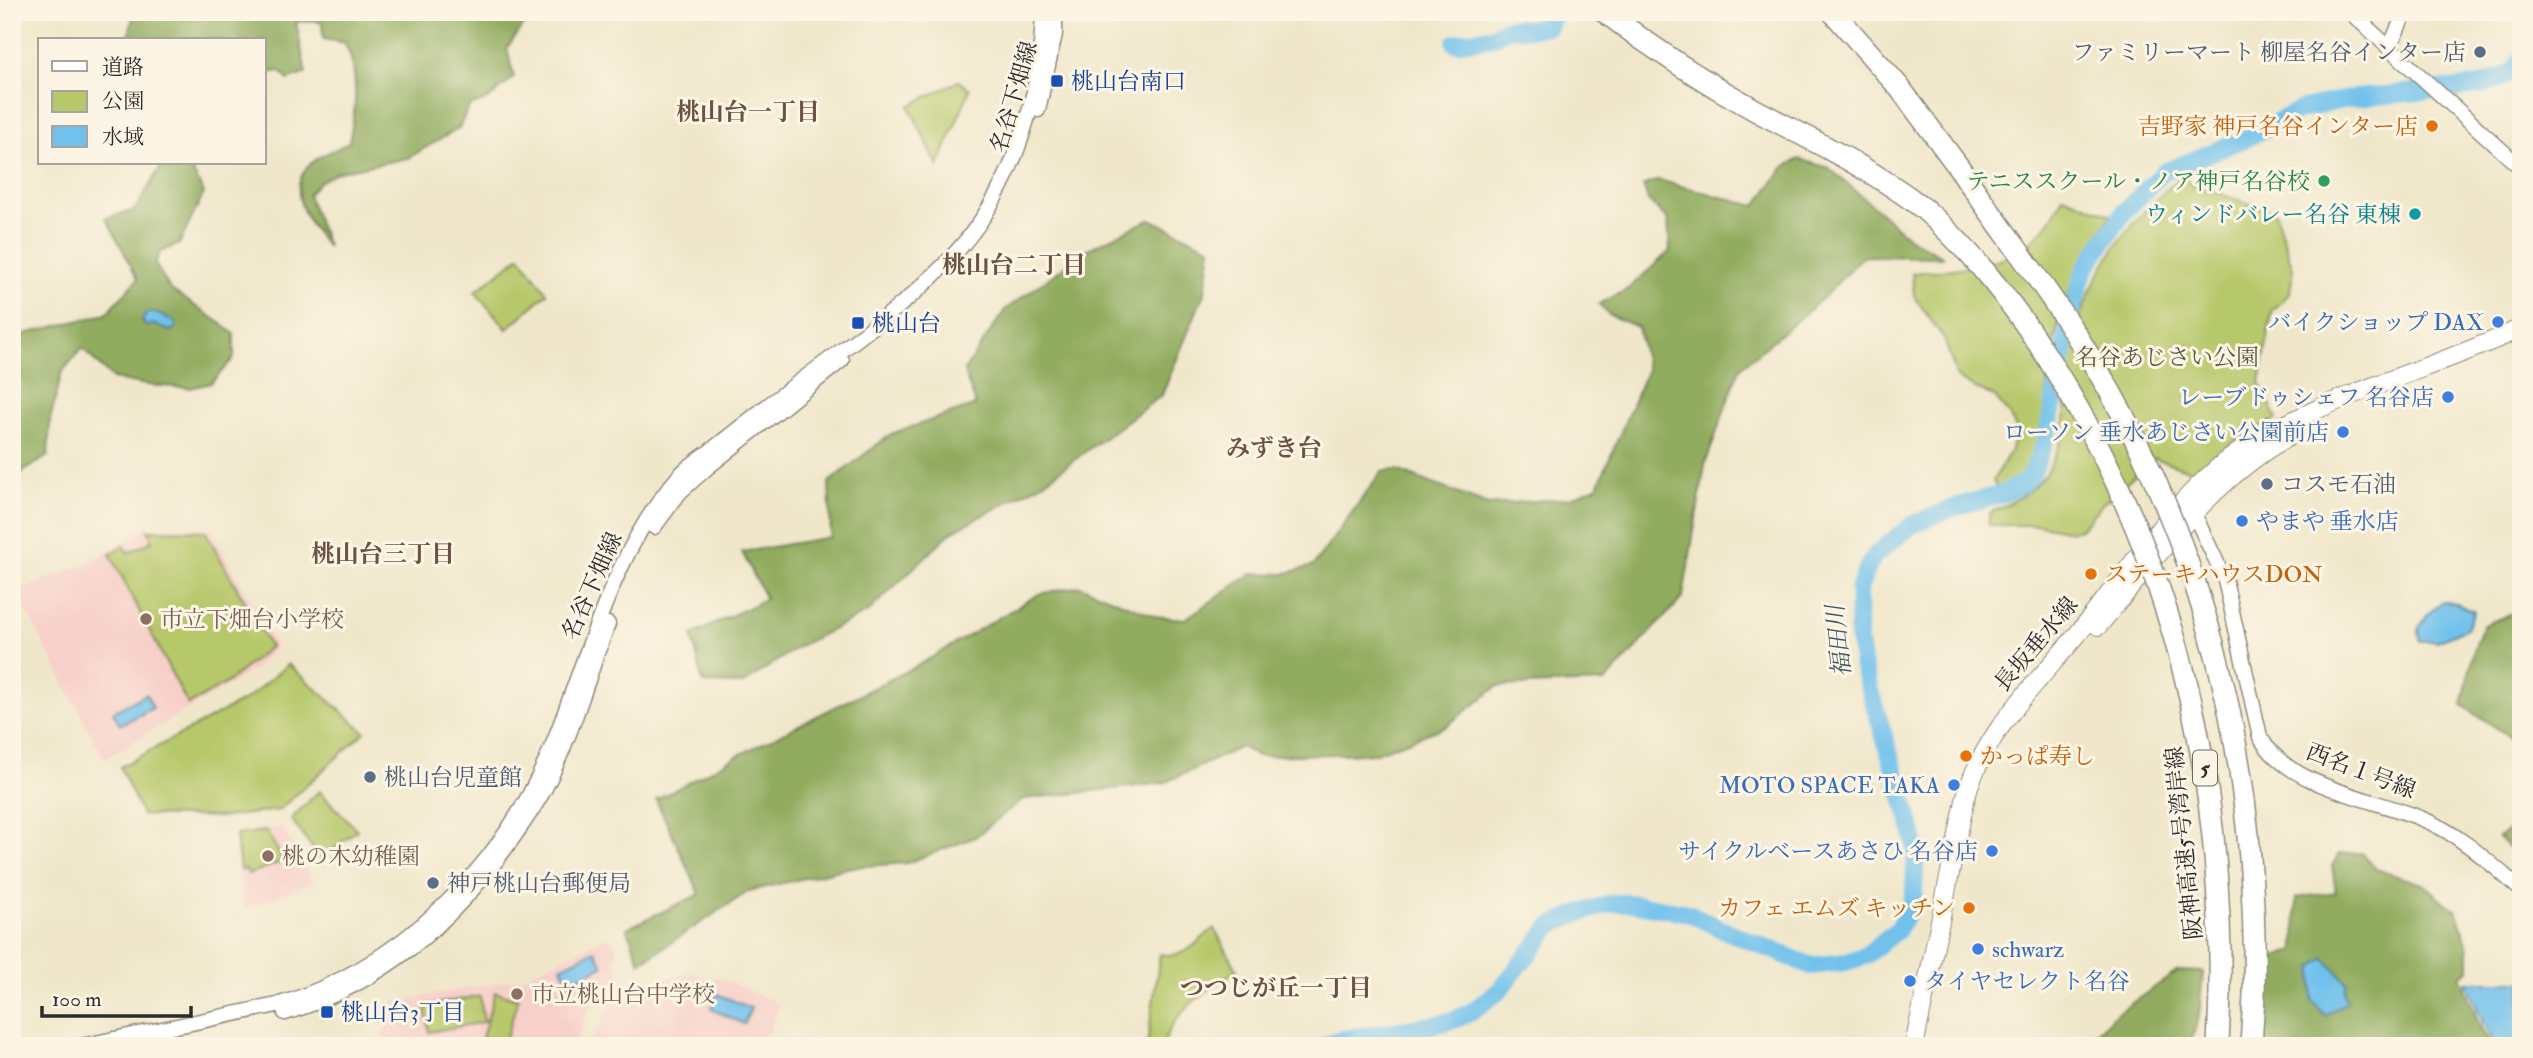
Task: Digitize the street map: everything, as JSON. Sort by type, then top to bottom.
[{"type":"highway","name":"阪神高速5号湾岸線","points":[[1605,12],[1687,70],[1757,111],[1862,166],[1923,208],[1983,268],[2048,357],[2105,457],[2146,548],[2176,636],[2199,730],[2217,869],[2220,995],[2218,1046]]},
{"type":"highway","name":"5","points":[[1833,12],[1899,87],[2057,306],[2112,394],[2158,486],[2195,582],[2223,678],[2241,770],[2252,863],[2254,996],[2251,1046]]},
{"type":"main road","name":"長坂垂水線","points":[[1914,1046],[1966,796],[1974,769],[1991,738],[2091,618],[2115,584],[2239,452],[2327,406],[2521,328]]},
{"type":"main road","name":"長坂垂水線","points":[[1924,1046],[1980,784],[1990,761],[2019,720],[2190,505],[2249,462],[2302,430],[2521,340]]},
{"type":"street","name":"名谷下畑線","points":[[80,1046],[301,998],[346,976],[397,945],[458,891],[503,836],[533,789],[628,551],[680,474],[894,310],[959,249],[983,219],[1000,188],[1030,110],[1037,75],[1042,12]]},
{"type":"street","name":"名谷下畑線","points":[[114,1046],[306,1007],[365,980],[416,946],[485,877],[544,790],[560,755],[632,564],[680,492],[934,286],[989,224],[1014,178],[1031,136],[1050,65],[1055,12]]},
{"type":"street","points":[[2350,12],[2521,168]]},
{"type":"street","points":[[2389,49],[2405,12]]},
{"type":"street","name":"西名１号線","points":[[2190,505],[2225,580],[2258,726],[2267,750],[2289,768],[2314,780],[2421,818],[2452,834],[2521,890]]},
{"type":"shaded area","name":"市立下畑台小学校","points":[[145,528],[210,528],[276,647],[256,669],[104,759],[16,591],[90,563]]},
{"type":"shaded area","name":"桃の木幼稚園","points":[[282,827],[314,882],[244,909],[234,832]]},
{"type":"shaded area","name":"市立桃山台中学校","points":[[609,935],[618,953],[613,956],[624,982],[607,988],[591,1005],[574,1046],[379,1046],[392,1002],[521,978]]},
{"type":"shaded area","points":[[688,971],[711,980],[718,977],[780,1004],[763,1046],[589,1046],[609,1005],[622,997]]},
{"type":"green space","points":[[134,12],[533,12],[507,48],[514,77],[489,99],[469,106],[459,128],[408,158],[337,172],[318,183],[308,195],[328,247],[306,216],[299,193],[305,171],[314,161],[349,142],[355,79],[345,43],[323,39],[322,23],[313,20],[296,22],[306,73],[288,80],[280,71],[266,73],[266,38],[128,38]]},
{"type":"green space","points":[[959,81],[970,89],[938,166],[909,106]]},
{"type":"green space","points":[[1799,159],[1829,168],[1911,239],[1944,257],[1863,256],[1822,299],[1739,369],[1705,465],[1683,597],[1605,682],[1498,686],[1445,727],[1376,753],[1257,756],[1241,747],[1164,783],[1023,799],[975,837],[907,863],[852,867],[749,891],[640,963],[627,928],[700,894],[656,800],[735,757],[917,666],[1039,594],[1080,586],[1155,616],[1185,619],[1253,573],[1283,574],[1313,566],[1382,471],[1397,470],[1488,505],[1570,498],[1598,486],[1647,370],[1638,327],[1609,315],[1599,304],[1628,289],[1670,251],[1668,220],[1648,200],[1643,186],[1658,180],[1756,206],[1784,167]]},
{"type":"green space","points":[[162,164],[189,164],[204,193],[179,244],[160,252],[155,264],[170,289],[234,334],[234,358],[211,383],[191,388],[113,379],[82,348],[62,372],[50,420],[48,456],[12,479],[12,337],[106,314],[138,279],[106,218],[135,210]]},
{"type":"green space","name":"名谷あじさい公園","points":[[2183,175],[2190,184],[2275,212],[2293,269],[2290,293],[2272,311],[2260,383],[2277,419],[2236,440],[2198,473],[2154,458],[2104,502],[2080,529],[2071,531],[2041,525],[1989,525],[1989,513],[2032,488],[2050,467],[2056,454],[2066,416],[2066,371],[2079,320],[2097,277],[2134,223]]},
{"type":"green space","name":"名谷あじさい公園","points":[[2063,196],[2111,215],[2076,276],[2062,314],[2051,354],[2044,429],[2036,457],[2025,472],[1998,492],[1993,480],[2010,452],[2017,430],[1994,396],[1957,377],[1944,339],[1914,296],[1912,273],[1981,264],[2020,249],[2037,236],[2051,219]]},
{"type":"green space","points":[[1150,219],[1211,248],[1205,291],[1162,395],[1043,483],[951,532],[868,612],[799,646],[743,684],[703,683],[692,635],[766,599],[742,552],[831,537],[829,482],[891,434],[976,405],[964,371],[1005,310],[1090,248]]},
{"type":"green space","points":[[520,256],[547,293],[507,329],[475,292]]},
{"type":"green space","points":[[148,530],[205,531],[270,647],[228,682],[188,705],[110,554],[124,546],[128,553],[152,541]]},
{"type":"green space","points":[[2521,611],[2521,766],[2507,735],[2462,705],[2474,650],[2483,625]]},
{"type":"green space","points":[[288,664],[365,732],[279,810],[225,817],[142,815],[120,767],[248,698]]},
{"type":"green space","points":[[319,791],[357,830],[321,859],[291,819]]},
{"type":"green space","points":[[2521,819],[2521,861],[2498,837],[2516,826]]},
{"type":"green space","points":[[266,831],[284,861],[249,874],[245,869],[240,870],[236,835]]},
{"type":"green space","points":[[2362,853],[2375,869],[2425,885],[2457,912],[2469,949],[2469,970],[2460,976],[2480,1026],[2492,1046],[2439,1046],[2433,1039],[2425,1046],[2262,1046],[2266,959],[2295,951],[2296,898],[2336,892],[2332,866],[2339,854]]},
{"type":"green space","points":[[1214,928],[1237,970],[1204,993],[1183,1012],[1174,1022],[1163,1046],[1147,1046],[1160,954],[1184,952]]},
{"type":"green space","points":[[2178,971],[2203,972],[2199,1016],[2190,1046],[2090,1046],[2089,1042],[2112,1017]]},
{"type":"green space","points":[[495,992],[518,999],[504,1044],[482,1038]]},
{"type":"green space","points":[[480,996],[484,1022],[429,1032],[425,1006]]},
{"type":"water","points":[[153,312],[174,321],[177,326],[171,331],[152,324],[147,327],[142,321],[147,313]]},
{"type":"water","points":[[2443,602],[2457,603],[2474,612],[2467,628],[2437,641],[2420,641],[2419,628],[2429,613]]},
{"type":"water","points":[[146,694],[153,708],[120,725],[113,712]]},
{"type":"water","points":[[595,950],[603,966],[569,983],[561,967]]},
{"type":"water","points":[[2324,958],[2347,982],[2344,993],[2347,1001],[2325,1016],[2312,1000],[2313,967]]},
{"type":"water","points":[[2466,982],[2521,982],[2521,1046],[2497,1046],[2484,1025]]},
{"type":"water","points":[[717,994],[751,1008],[744,1024],[711,1009]]},
{"type":"waterway","points":[[1455,43],[1492,37],[1509,28],[1548,26],[1555,12]]},
{"type":"waterway","name":"福田川","points":[[1324,1046],[1338,1040],[1433,1025],[1471,1012],[1499,991],[1551,926],[1574,915],[1612,903],[1630,903],[1689,913],[1811,966],[1846,962],[1865,956],[1898,929],[1909,911],[1914,892],[1916,848],[1863,668],[1858,634],[1859,590],[1875,555],[1912,525],[1955,507],[2002,494],[2021,485],[2032,474],[2047,436],[2071,315],[2085,269],[2125,211],[2164,172],[2247,138],[2300,110],[2346,99],[2478,86],[2515,70],[2521,60]]},
{"type":"place","name":"ファミリーマート 柳屋名谷インター店","points":[[2480,52]]},
{"type":"place","name":"桃山台南口","points":[[1057,81]]},
{"type":"place","name":"吉野家 神戸名谷インター店","points":[[2432,126]]},
{"type":"place","name":"テニススクール・ノア神戸名谷校","points":[[2324,181]]},
{"type":"place","name":"ウィンドバレー名谷 東棟","points":[[2415,214]]},
{"type":"place","name":"バイクショップ DAX","points":[[2498,322]]},
{"type":"place","name":"桃山台","points":[[858,323]]},
{"type":"place","name":"レーブドゥシェフ 名谷店","points":[[2448,397]]},
{"type":"place","name":"ローソン 垂水あじさい公園前店","points":[[2343,432]]},
{"type":"place","name":"コスモ石油","points":[[2267,484]]},
{"type":"place","name":"やまや 垂水店","points":[[2242,521]]},
{"type":"place","name":"ステーキハウスDON","points":[[2091,574]]},
{"type":"place","name":"市立下畑台小学校","points":[[146,619]]},
{"type":"place","name":"かっぱ寿し","points":[[1966,756]]},
{"type":"place","name":"桃山台児童館","points":[[370,777]]},
{"type":"place","name":"MOTO SPACE TAKA","points":[[1954,785]]},
{"type":"place","name":"サイクルベースあさひ 名谷店","points":[[1992,851]]},
{"type":"place","name":"桃の木幼稚園","points":[[268,856]]},
{"type":"place","name":"神戸桃山台郵便局","points":[[433,883]]},
{"type":"place","name":"カフェ エムズ キッチン","points":[[1969,908]]},
{"type":"place","name":"schwarz","points":[[1978,949]]},
{"type":"place","name":"タイヤセレクト名谷","points":[[1910,981]]},
{"type":"place","name":"市立桃山台中学校","points":[[517,994]]},
{"type":"place","name":"桃山台3丁目","points":[[327,1012]]},
{"type":"district","name":"桃山台一丁目","points":[[748,112]]},
{"type":"district","name":"桃山台二丁目","points":[[1014,265]]},
{"type":"district","name":"みずき台","points":[[1274,448]]},
{"type":"district","name":"桃山台三丁目","points":[[383,554]]},
{"type":"district","name":"つつじが丘一丁目","points":[[1276,988]]}]
